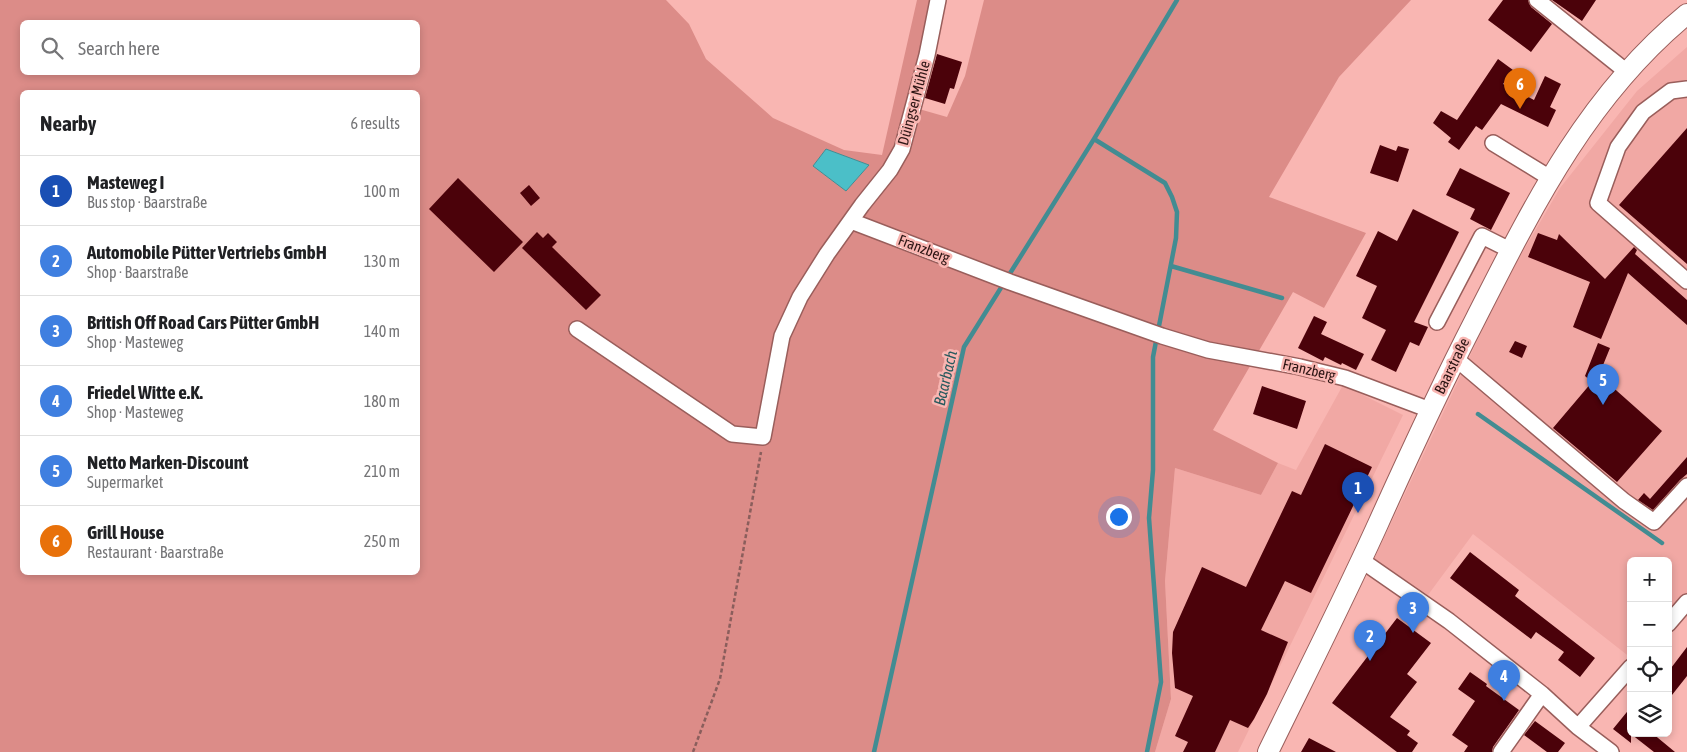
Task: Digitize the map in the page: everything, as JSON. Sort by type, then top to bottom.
[{"type":"main road","name":"Baarstraße","points":[[1268,752],[1361,560],[1455,358],[1510,250],[1550,178],[1581,131],[1617,83],[1656,40],[1687,14]]},
{"type":"street","name":"Düingser Mühle","points":[[851,221],[890,170],[902,149],[927,55],[938,0]]},
{"type":"street","points":[[1537,0],[1627,72]]},
{"type":"street","points":[[1687,89],[1671,91],[1643,112],[1618,147],[1598,203],[1687,281]]},
{"type":"street","points":[[1493,143],[1550,178]]},
{"type":"street","name":"Franzberg","points":[[851,221],[1005,279],[1208,350],[1300,367],[1344,378],[1430,410]]},
{"type":"street","points":[[577,329],[732,434],[763,437],[782,336],[800,297],[827,254],[851,221]]},
{"type":"street","points":[[1437,322],[1482,236],[1510,250]]},
{"type":"street","points":[[1455,358],[1624,501],[1654,522],[1687,486]]},
{"type":"street","points":[[1361,560],[1449,621],[1542,694],[1578,727],[1611,752]]},
{"type":"street","points":[[1672,619],[1687,602]]},
{"type":"street","points":[[1578,727],[1627,672]]},
{"type":"street","points":[[1501,752],[1542,694]]},
{"type":"path","points":[[693,752],[720,679],[763,437]]},
{"type":"shaded area","points":[[0,0],[666,0],[689,24],[706,59],[773,118],[844,150],[882,155],[917,0],[932,0],[897,150],[850,213],[818,262],[823,265],[853,228],[864,207],[892,172],[906,149],[919,109],[947,117],[965,76],[984,0],[1411,0],[1339,77],[1269,197],[1366,233],[1324,308],[1293,292],[1213,430],[1278,463],[1261,495],[1175,468],[1165,581],[1171,699],[1155,752],[0,752]],"holes":[[[826,149],[869,165],[846,191],[813,166]]]},
{"type":"shaded area","points":[[1687,47],[1687,594],[1672,611],[1672,557],[1627,557],[1627,655],[1473,534],[1428,595],[1374,559],[1504,284],[1560,188],[1637,91]]},
{"type":"shaded area","points":[[1343,385],[1403,415],[1238,752],[1155,752],[1171,699],[1165,581],[1175,468],[1261,495],[1278,463],[1296,470]]},
{"type":"water","points":[[826,149],[869,165],[846,191],[813,166]]},
{"type":"building","points":[[1503,0],[1528,0],[1531,7],[1552,24],[1531,52],[1488,20]]},
{"type":"building","points":[[1552,0],[1596,0],[1582,21]]},
{"type":"building","points":[[937,54],[962,62],[954,89],[950,88],[945,104],[925,98]]},
{"type":"building","points":[[1498,59],[1513,70],[1503,84],[1534,100],[1545,76],[1561,84],[1550,107],[1556,110],[1548,127],[1501,104],[1482,130],[1476,126],[1459,150],[1448,142],[1451,138],[1433,123],[1441,111],[1457,120]]},
{"type":"building","points":[[1687,128],[1687,264],[1619,205]]},
{"type":"building","points":[[1380,145],[1396,151],[1398,146],[1409,149],[1398,182],[1370,173]]},
{"type":"building","points":[[1460,168],[1510,193],[1491,230],[1470,219],[1475,209],[1446,195]]},
{"type":"building","points":[[458,178],[523,242],[494,272],[429,209]]},
{"type":"building","points":[[529,185],[540,198],[531,206],[520,193]]},
{"type":"building","points":[[1413,209],[1459,232],[1414,322],[1428,327],[1419,346],[1410,342],[1396,372],[1371,360],[1386,330],[1362,318],[1377,286],[1356,276],[1378,231],[1397,241]]},
{"type":"building","points":[[537,232],[543,238],[548,233],[557,242],[552,247],[601,295],[586,310],[522,248]]},
{"type":"building","points":[[1538,233],[1557,240],[1559,234],[1605,279],[1634,247],[1637,250],[1635,254],[1687,300],[1687,325],[1628,273],[1601,339],[1573,327],[1590,282],[1528,257]]},
{"type":"building","points":[[1314,316],[1327,322],[1321,334],[1364,354],[1356,370],[1325,357],[1323,361],[1298,348]]},
{"type":"building","points":[[1515,341],[1527,346],[1522,358],[1509,352]]},
{"type":"building","points":[[1598,343],[1610,348],[1599,375],[1662,431],[1617,482],[1553,428],[1592,382],[1585,376]]},
{"type":"building","points":[[1262,386],[1306,401],[1297,429],[1253,414]]},
{"type":"building","points":[[1325,444],[1372,467],[1311,593],[1285,581],[1261,630],[1288,642],[1267,694],[1254,719],[1248,728],[1230,720],[1215,752],[1183,752],[1188,742],[1175,736],[1193,696],[1175,688],[1172,653],[1173,632],[1202,567],[1246,587],[1292,491],[1301,495]]},
{"type":"building","points":[[1687,457],[1687,474],[1653,510],[1638,500],[1644,493],[1650,499]]},
{"type":"building","points":[[1470,552],[1519,590],[1515,596],[1595,658],[1580,677],[1558,660],[1564,652],[1536,632],[1531,639],[1450,578]]},
{"type":"building","points":[[1397,618],[1431,643],[1407,674],[1417,682],[1390,717],[1410,731],[1407,735],[1418,743],[1412,752],[1397,752],[1332,703]]},
{"type":"building","points":[[1687,647],[1687,676],[1672,695],[1672,692],[1672,667]]},
{"type":"building","points":[[1470,672],[1519,710],[1493,747],[1492,752],[1464,752],[1468,746],[1452,735],[1475,701],[1458,689]]},
{"type":"building","points":[[1627,712],[1627,737],[1631,737],[1631,743],[1613,729]]},
{"type":"building","points":[[1535,721],[1565,743],[1558,752],[1547,752],[1524,735]]},
{"type":"building","points":[[1635,737],[1657,737],[1675,752],[1654,752]]},
{"type":"building","points":[[1309,738],[1336,752],[1301,752]]},
{"type":"waterway","name":"Baarbach","points":[[874,752],[964,347],[1094,139],[1177,0]]},
{"type":"waterway","points":[[1094,139],[1165,183],[1177,212],[1176,238],[1153,357],[1153,470],[1149,518],[1161,682],[1147,752]]},
{"type":"waterway","points":[[1171,266],[1282,298]]},
{"type":"waterway","points":[[1478,414],[1662,543]]},
{"type":"place","name":"Grill House","points":[[1520,109]]},
{"type":"place","name":"Netto Marken-Discount","points":[[1603,405]]},
{"type":"place","name":"Masteweg I","points":[[1358,513]]},
{"type":"place","name":"British Off Road Cars Pütter GmbH","points":[[1413,633]]},
{"type":"place","name":"Automobile Pütter Vertriebs GmbH","points":[[1370,661]]},
{"type":"place","name":"Friedel Witte e.K.","points":[[1504,701]]}]
